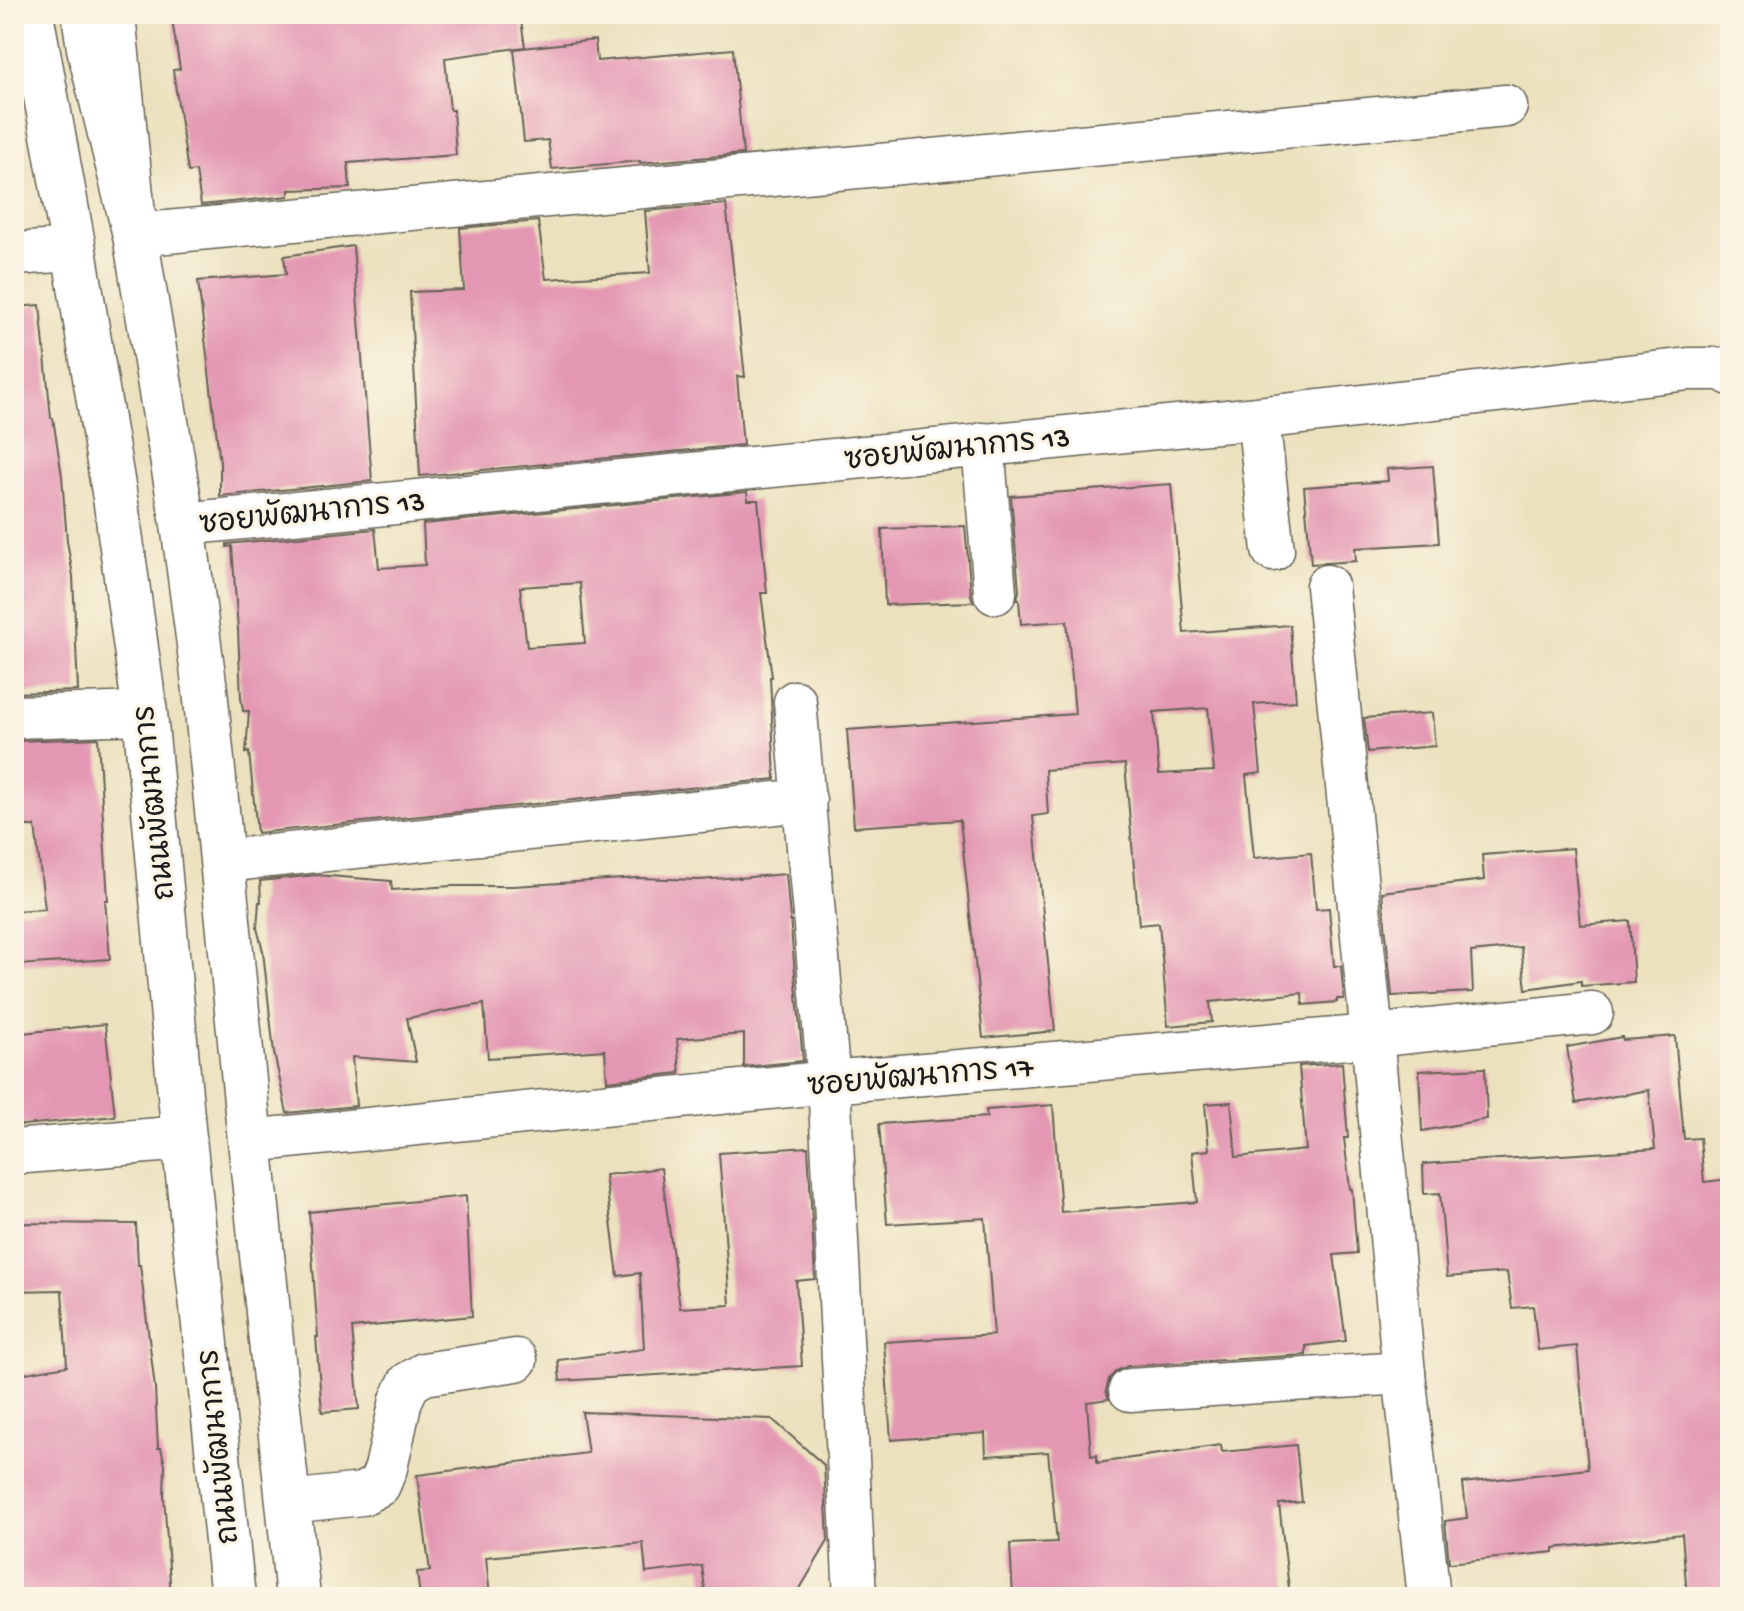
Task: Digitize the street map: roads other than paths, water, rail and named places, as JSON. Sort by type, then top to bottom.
[{"type":"main road","name":"ถนนพัฒนาการ","points":[[31,14],[116,504],[145,713],[184,1138],[233,1597]]},
{"type":"main road","points":[[84,14],[89,48],[135,235]]},
{"type":"main road","points":[[113,14],[135,235],[183,524],[205,690],[298,1597]]},
{"type":"main road","points":[[14,1152],[184,1138]]},
{"type":"street","points":[[135,235],[1506,106]]},
{"type":"street","points":[[14,254],[74,250]]},
{"type":"street","name":"ซอยพัฒนาการ 13","points":[[183,524],[1258,418],[1689,369],[1727,362]]},
{"type":"street","points":[[1258,418],[1273,550]]},
{"type":"street","points":[[983,444],[995,593]]},
{"type":"street","points":[[1327,586],[1429,1597]]},
{"type":"street","points":[[795,702],[829,1082],[855,1597]]},
{"type":"street","points":[[14,717],[145,713]]},
{"type":"street","points":[[223,861],[805,800]]},
{"type":"street","name":"ซอยพัฒนาการ 17","points":[[250,1141],[829,1082],[1372,1036],[1592,1013]]},
{"type":"street","points":[[288,1502],[362,1494],[379,1485],[386,1468],[401,1400],[409,1383],[424,1374],[516,1360]]},
{"type":"street","points":[[1130,1390],[1404,1373]]}]
